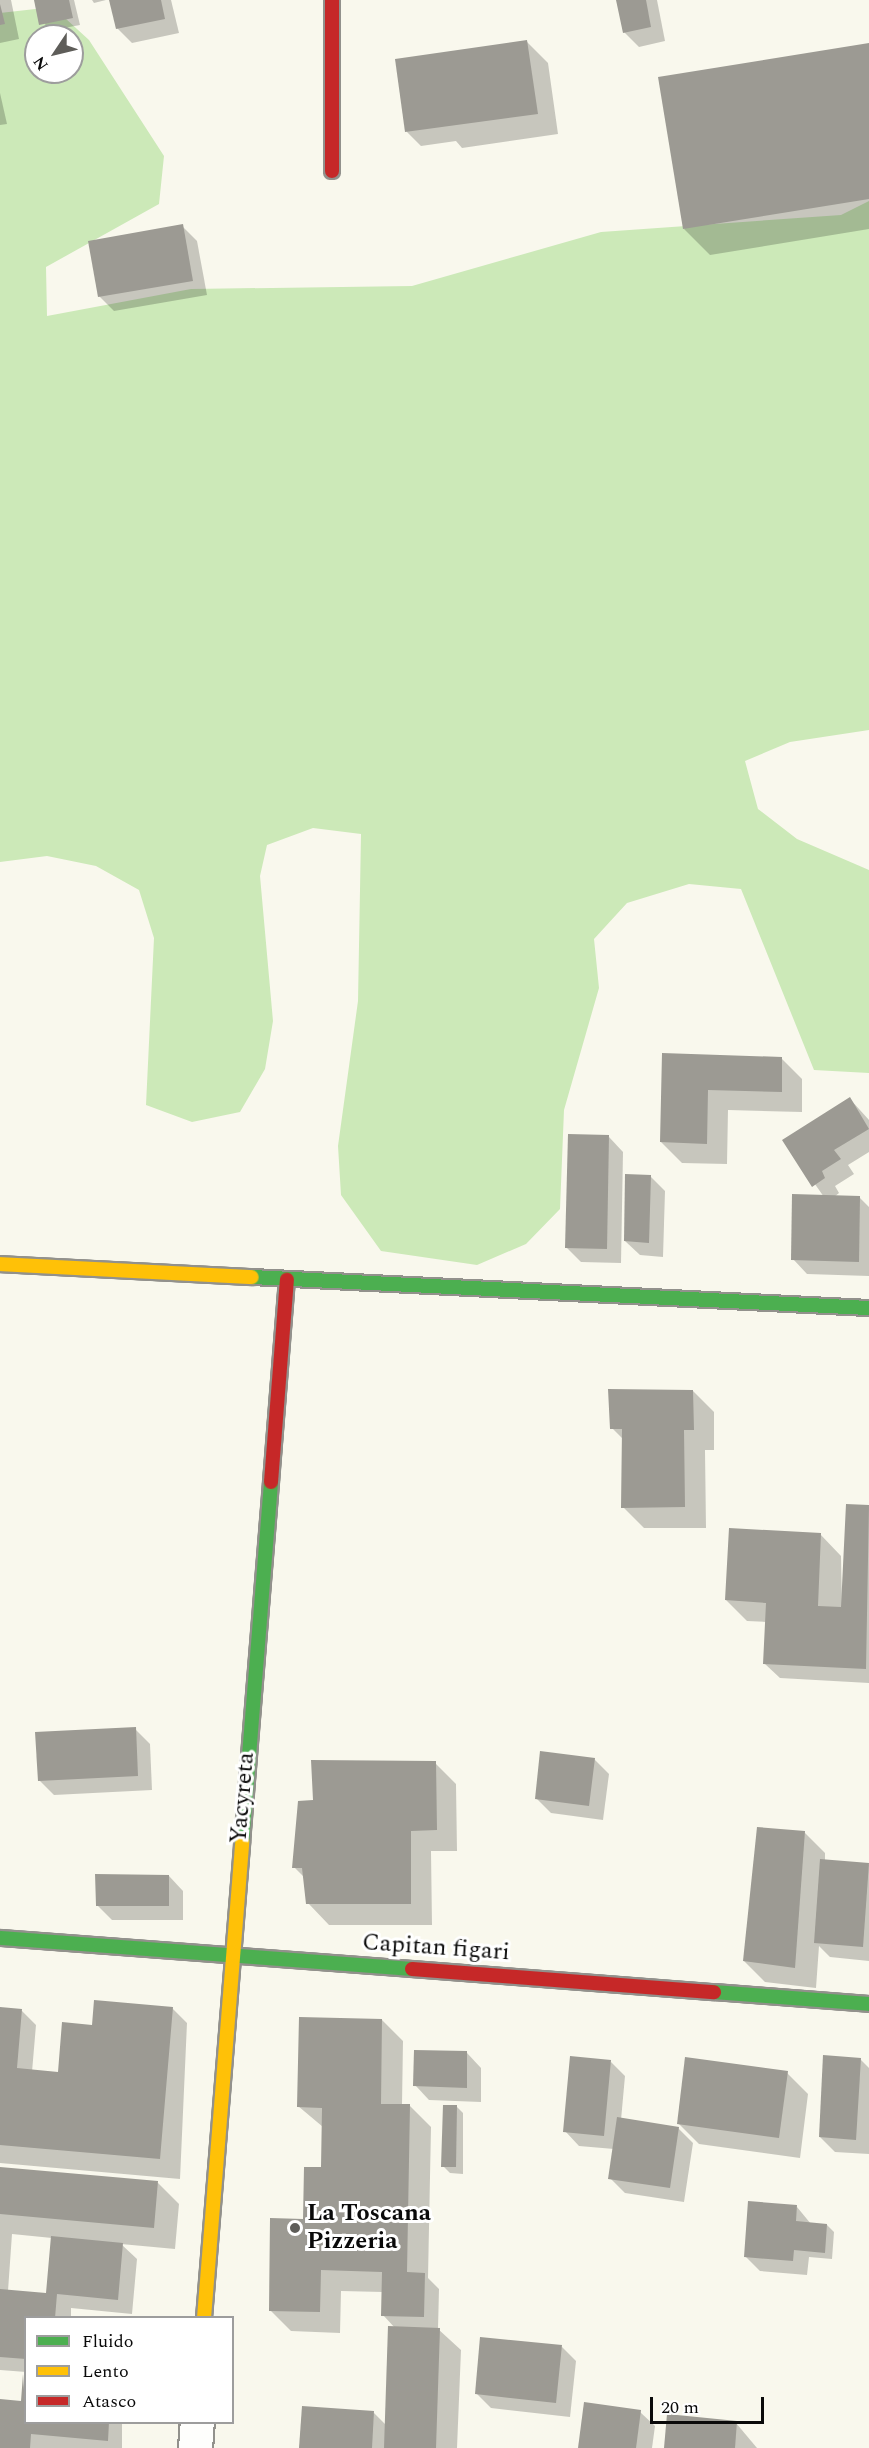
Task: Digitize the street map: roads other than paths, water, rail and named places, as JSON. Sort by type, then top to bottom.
[{"type":"street","points":[[332,0],[332,171]]},
{"type":"street","points":[[0,1264],[869,1308]]},
{"type":"street","name":"Yacyreta","points":[[204,2316],[229,1955],[286,1280]]},
{"type":"street","name":"Capitan figari","points":[[0,1938],[869,2004]]},
{"type":"street","points":[[195,2448],[197,2424]]},
{"type":"place","name":"La Toscana Pizzeria","points":[[295,2228]]}]
